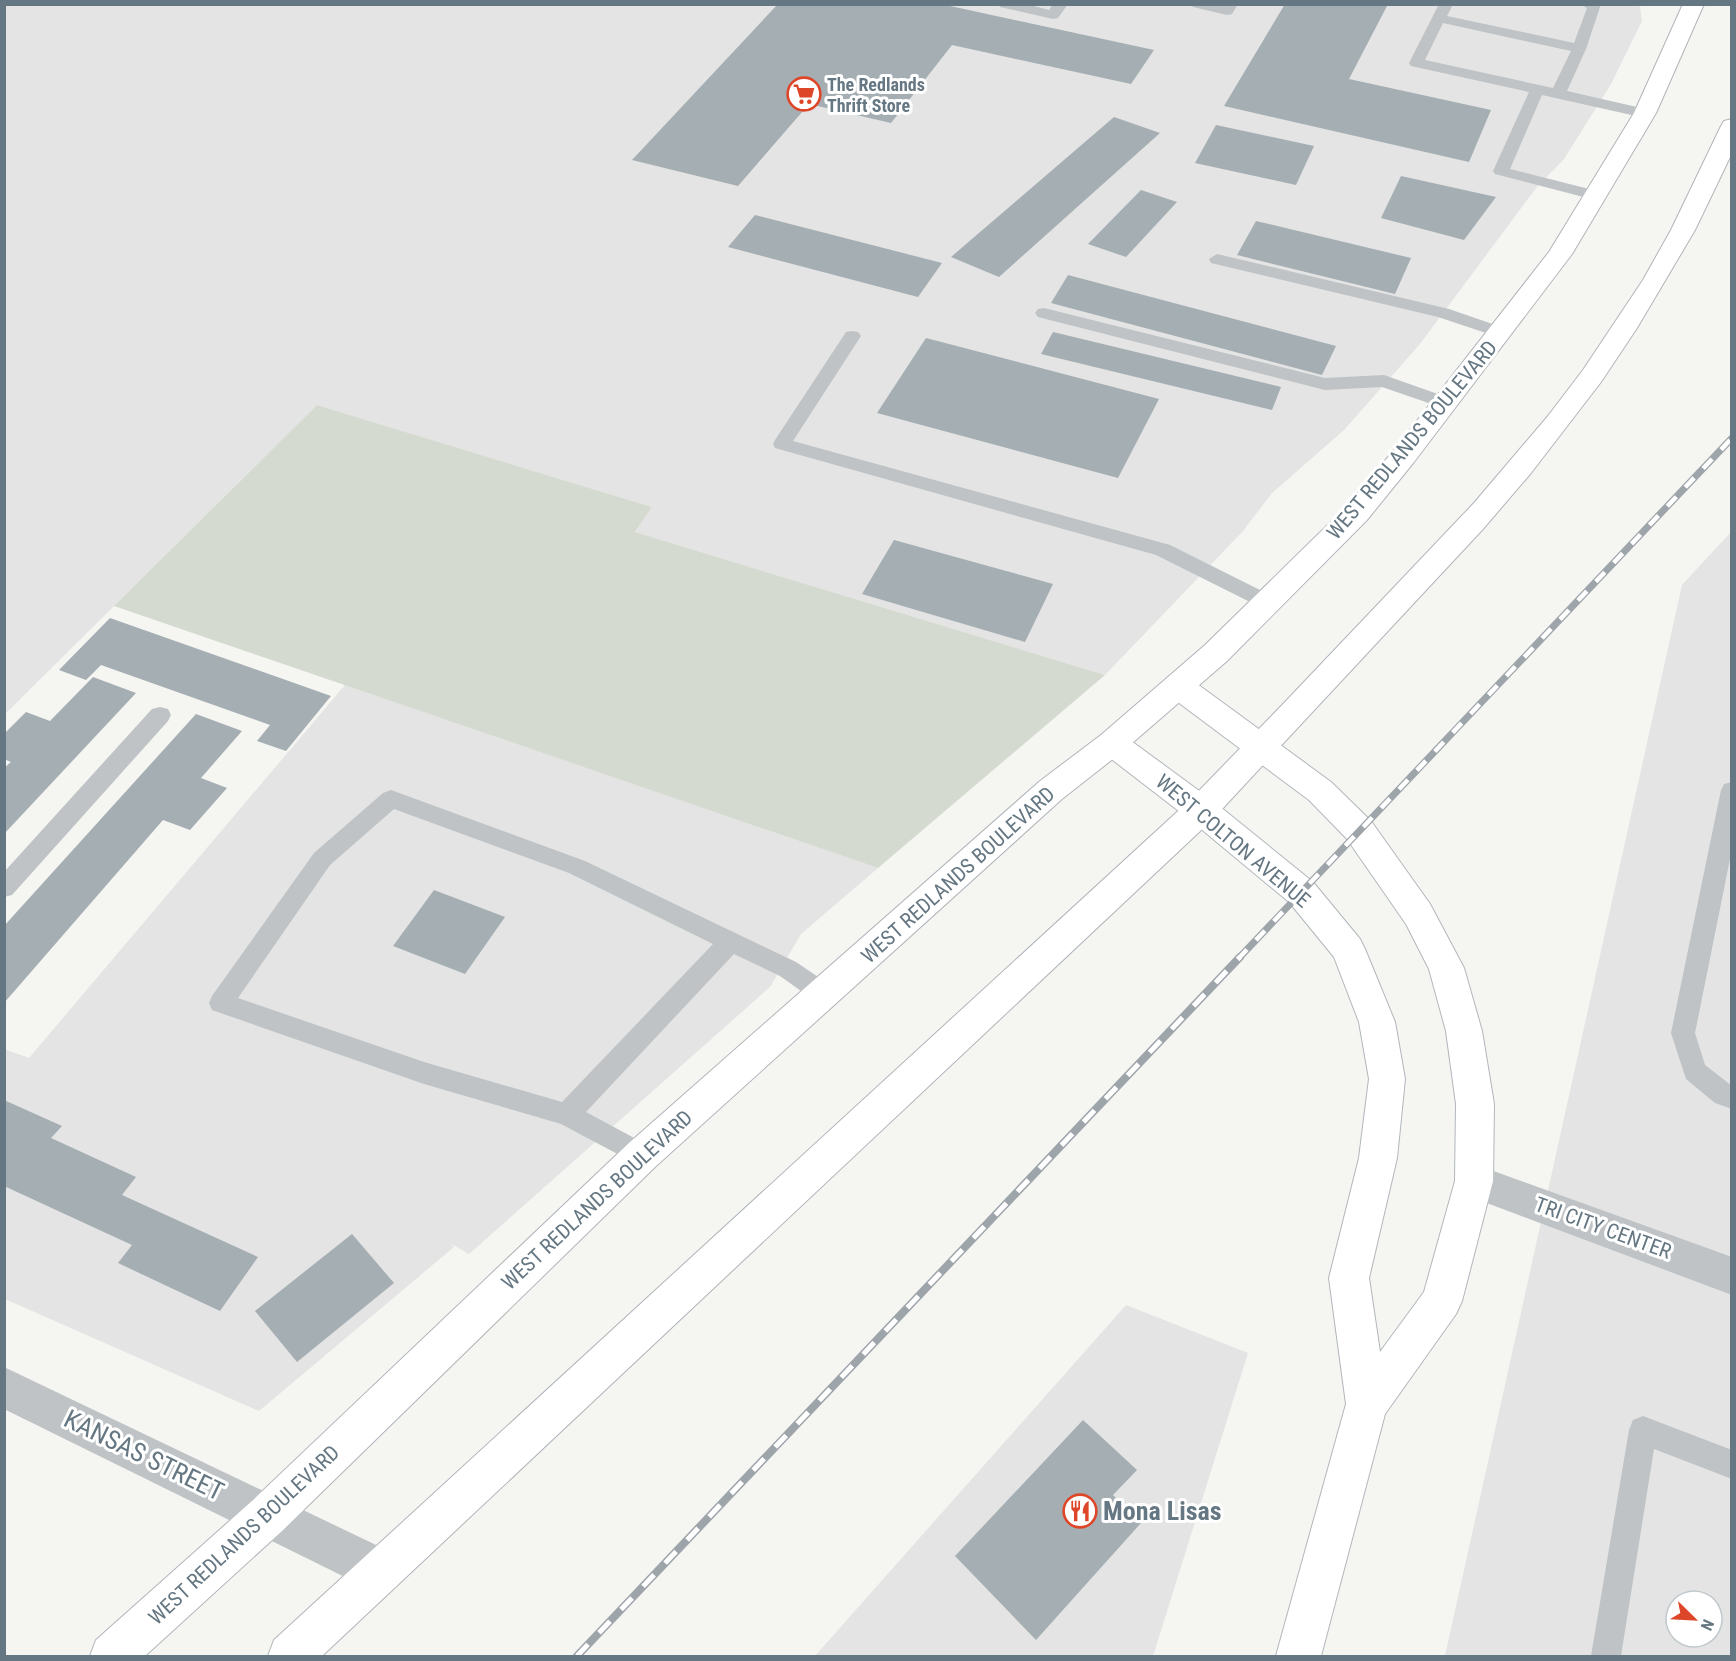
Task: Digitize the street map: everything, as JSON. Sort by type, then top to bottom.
[{"type":"main road","name":"WEST REDLANDS BOULEVARD","points":[[112,1656],[267,1516],[642,1155],[1051,790],[1112,743],[1178,686],[1269,603],[1357,513],[1446,404],[1560,254],[1645,113],[1694,4]]},
{"type":"main road","points":[[290,1656],[1201,810],[1262,747],[1485,509],[1565,410],[1643,300],[1681,236],[1715,168],[1731,126]]},
{"type":"main road","name":"WEST COLTON AVENUE","points":[[1178,686],[1320,791],[1359,830],[1418,914],[1446,968],[1464,1031],[1475,1104],[1474,1181],[1442,1301],[1367,1404],[1299,1656]]},
{"type":"main road","name":"WEST COLTON AVENUE","points":[[1112,743],[1201,810],[1301,892],[1348,949],[1377,1022],[1387,1079],[1378,1158],[1349,1278],[1367,1404]]},
{"type":"street","name":"TRI CITY CENTER","points":[[1474,1181],[1731,1276]]},
{"type":"street","name":"KANSAS STREET","points":[[4,1387],[381,1571]]},
{"type":"lane","points":[[1005,4],[1057,10]]},
{"type":"lane","points":[[1198,4],[1227,11],[1231,4]]},
{"type":"lane","points":[[1446,4],[1416,63],[1645,113]]},
{"type":"lane","points":[[1558,94],[1579,49],[1595,6],[1586,4]]},
{"type":"lane","points":[[1439,18],[1579,49]]},
{"type":"lane","points":[[1537,90],[1501,171],[1595,195]]},
{"type":"lane","points":[[1216,260],[1443,313],[1501,333]]},
{"type":"lane","points":[[1044,313],[1325,384],[1384,381],[1446,404]]},
{"type":"lane","points":[[852,336],[782,444],[1163,550],[1269,603]]},
{"type":"lane","points":[[4,888],[160,715]]},
{"type":"lane","points":[[1731,790],[1683,1033],[1695,1071],[1724,1095],[1731,1098]]},
{"type":"lane","points":[[642,1155],[567,1115],[424,1073],[221,1003],[322,859],[391,799],[577,867],[788,969],[824,994]]},
{"type":"lane","points":[[567,1115],[730,942]]},
{"type":"lane","points":[[1606,1656],[1643,1430],[1731,1465]]},
{"type":"shaded area","points":[[1635,4],[1640,7],[1642,21],[1611,84],[1564,159],[1536,188],[1420,344],[1344,430],[1272,493],[1243,531],[1105,675],[635,532],[652,507],[317,405],[5,714],[5,5]]},
{"type":"shaded area","points":[[317,405],[652,507],[635,532],[1105,675],[878,868],[114,606]]},
{"type":"shaded area","points":[[1731,532],[1731,1656],[1445,1656],[1682,585]]},
{"type":"shaded area","points":[[345,685],[878,868],[801,934],[770,987],[469,1254],[450,1243],[454,1247],[259,1411],[5,1299],[4,1049],[29,1058]]},
{"type":"shaded area","points":[[1126,1305],[1248,1353],[1153,1656],[815,1656]]},
{"type":"building","name":"The Redlands Thrift Store","points":[[778,4],[941,4],[1154,50],[1131,84],[952,45],[891,123],[809,104],[738,186],[632,160]]},
{"type":"building","points":[[1285,4],[1388,4],[1349,79],[1491,110],[1469,162],[1224,106]]},
{"type":"building","points":[[1114,117],[1160,133],[999,277],[951,257]]},
{"type":"building","points":[[1216,125],[1314,146],[1296,185],[1195,163]]},
{"type":"building","points":[[1401,176],[1496,197],[1464,240],[1381,218]]},
{"type":"building","points":[[1141,190],[1177,202],[1126,257],[1088,244]]},
{"type":"building","points":[[755,215],[942,263],[918,297],[728,247]]},
{"type":"building","points":[[1256,221],[1411,258],[1395,294],[1237,255]]},
{"type":"building","points":[[1068,275],[1336,346],[1322,375],[1051,303]]},
{"type":"building","points":[[1053,332],[1281,387],[1272,410],[1041,354]]},
{"type":"building","points":[[926,338],[1159,399],[1118,478],[877,413]]},
{"type":"building","points":[[894,540],[1053,584],[1025,642],[862,594]]},
{"type":"building","points":[[110,618],[331,696],[286,751],[257,741],[270,725],[101,665],[86,680],[59,670]]},
{"type":"building","points":[[93,677],[136,693],[4,834],[4,768],[11,762],[4,759],[4,734],[26,712],[50,721]]},
{"type":"building","points":[[196,714],[242,731],[201,778],[227,788],[190,830],[163,820],[4,1003],[4,926]]},
{"type":"building","points":[[434,890],[505,917],[465,974],[393,946]]},
{"type":"building","points":[[4,1100],[62,1126],[51,1138],[136,1177],[122,1195],[258,1257],[220,1311],[118,1263],[132,1245],[4,1186]]},
{"type":"building","points":[[352,1234],[394,1283],[297,1362],[255,1311]]},
{"type":"building","points":[[1083,1420],[1137,1470],[1113,1495],[1141,1523],[1036,1640],[955,1556]]},
{"type":"railway","points":[[1238,959],[1732,438]]},
{"type":"railway","points":[[577,1656],[1240,957]]},
{"type":"place","name":"The Redlands Thrift Store","points":[[804,94]]},
{"type":"place","name":"Mona Lisas","points":[[1080,1511]]}]
